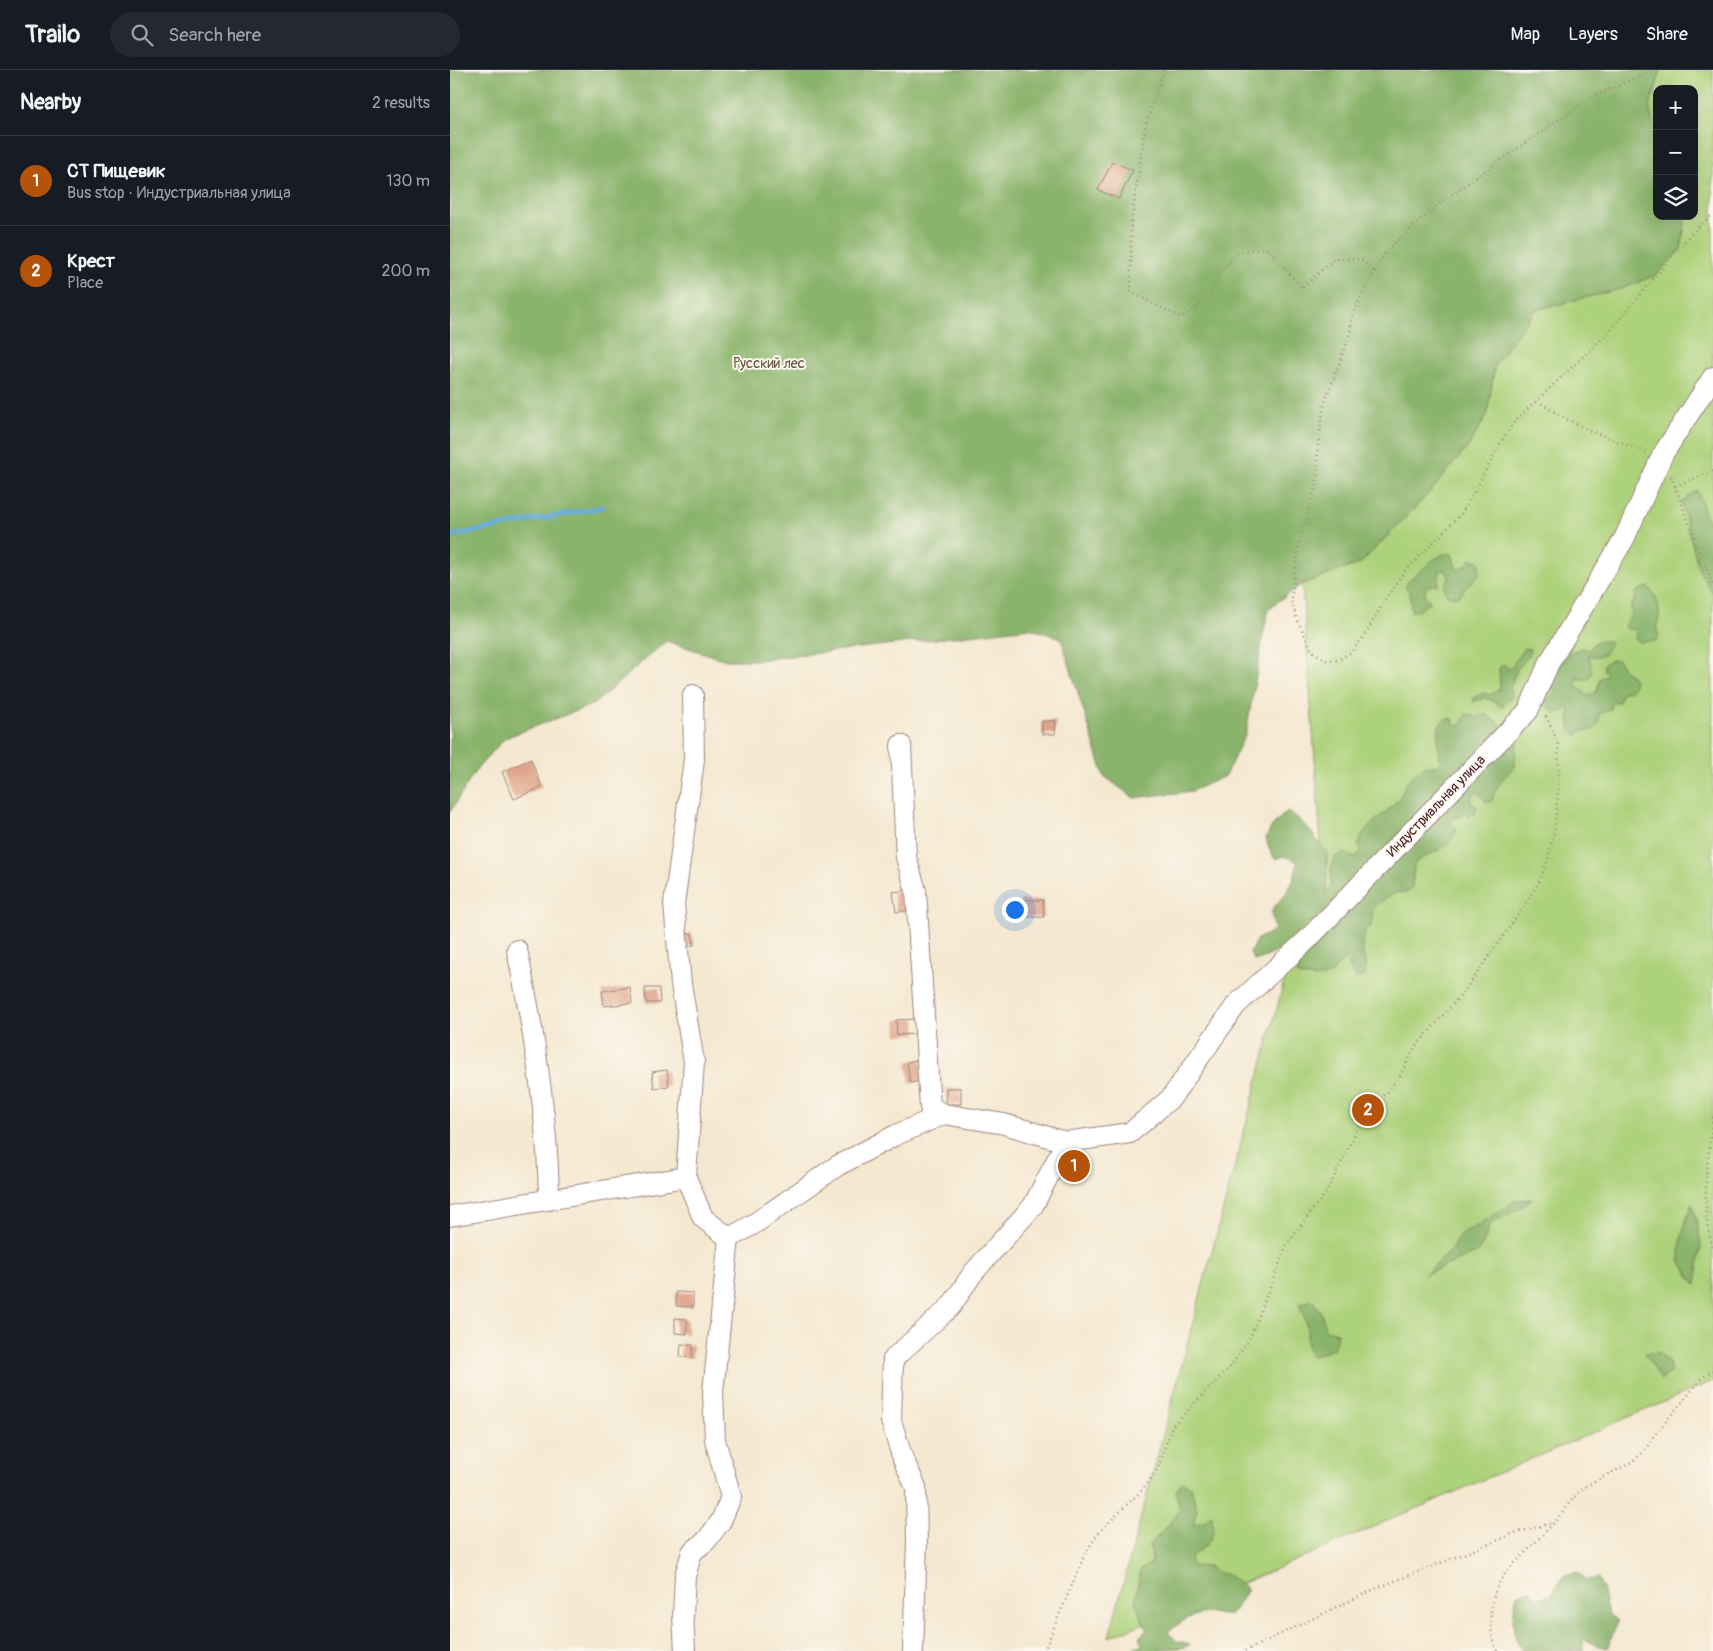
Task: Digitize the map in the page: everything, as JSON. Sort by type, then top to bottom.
[{"type":"street","name":"Индустриальная улица","points":[[1066,1142],[1130,1132],[1171,1098],[1236,1005],[1306,941],[1528,711],[1549,663],[1624,539],[1663,454],[1713,377]]},
{"type":"street","points":[[693,695],[694,760],[674,904],[681,984],[694,1062],[686,1177],[704,1218],[729,1238]]},
{"type":"street","points":[[901,745],[906,857],[916,891],[930,1107],[944,1114],[1004,1124],[1066,1142],[1033,1206],[973,1273],[951,1306],[893,1359],[891,1421],[903,1459],[916,1487],[917,1542],[913,1651]]},
{"type":"street","points":[[517,950],[527,999],[548,1152],[550,1200]]},
{"type":"street","points":[[729,1238],[754,1224],[837,1166],[896,1135],[944,1114]]},
{"type":"street","points":[[450,1216],[686,1177]]},
{"type":"street","points":[[685,1651],[683,1616],[687,1568],[692,1552],[706,1541],[720,1521],[731,1497],[715,1440],[713,1392],[729,1238]]},
{"type":"path","points":[[1164,70],[1145,128],[1131,223],[1131,292],[1182,318],[1210,297],[1219,274],[1236,254],[1250,249],[1268,249],[1302,288],[1334,259],[1361,259],[1375,272]]},
{"type":"path","points":[[1652,70],[1585,101],[1441,202],[1385,252],[1353,314],[1349,337],[1324,404],[1318,446],[1317,482],[1299,544],[1291,599],[1296,617],[1312,651],[1326,660],[1339,660],[1351,652],[1363,638],[1404,572],[1461,514],[1515,421],[1604,336],[1692,233],[1713,214]]},
{"type":"path","points":[[1537,401],[1588,430],[1649,453],[1663,454],[1713,587]]},
{"type":"path","points":[[1675,486],[1713,471]]},
{"type":"path","points":[[1044,1651],[1085,1554],[1099,1532],[1143,1489],[1158,1468],[1172,1426],[1230,1367],[1249,1340],[1288,1244],[1327,1191],[1356,1130],[1371,1109],[1398,1079],[1416,1046],[1468,988],[1539,882],[1548,859],[1555,827],[1559,777],[1558,742],[1536,693]]},
{"type":"path","points":[[1713,1117],[1705,1188],[1707,1229],[1713,1252]]},
{"type":"path","points":[[1498,1651],[1490,1625],[1490,1615],[1499,1584],[1504,1574],[1554,1523],[1585,1487],[1640,1456],[1648,1447],[1653,1437],[1701,1379],[1713,1370]]},
{"type":"path","points":[[1244,1651],[1255,1644],[1379,1587],[1514,1533],[1554,1523]]},
{"type":"green space","name":"Русский лес","points":[[450,70],[1661,70],[1656,85],[1653,85],[1653,95],[1649,108],[1653,123],[1653,220],[1685,220],[1681,249],[1656,275],[1624,288],[1535,310],[1495,364],[1487,415],[1470,444],[1429,493],[1361,563],[1302,584],[1268,609],[1246,733],[1225,776],[1192,791],[1134,798],[1104,776],[1061,638],[1029,628],[758,660],[726,660],[666,641],[594,704],[505,738],[476,770],[450,812]]},
{"type":"green space","points":[[1661,70],[1713,70],[1713,1381],[1222,1592],[1109,1637],[1321,843],[1302,584],[1361,563],[1429,493],[1470,444],[1487,415],[1495,364],[1535,310],[1624,288],[1681,249],[1685,220],[1698,220],[1698,85],[1656,85]]},
{"type":"green space","points":[[1653,95],[1653,123],[1649,108]]},
{"type":"green space","points":[[1697,490],[1711,530],[1713,530],[1713,594],[1699,570],[1681,502]]},
{"type":"green space","points":[[1444,554],[1452,554],[1457,570],[1467,565],[1471,559],[1479,561],[1477,577],[1464,589],[1461,595],[1452,597],[1446,594],[1444,587],[1449,578],[1447,571],[1440,570],[1438,585],[1431,585],[1425,589],[1425,596],[1430,601],[1419,611],[1411,611],[1410,593],[1405,588],[1409,580],[1431,561]]},
{"type":"green space","points":[[1648,587],[1657,601],[1659,617],[1656,627],[1659,635],[1656,641],[1638,642],[1635,631],[1633,629],[1626,629],[1624,626],[1632,614],[1631,606],[1636,593],[1638,590]]},
{"type":"green space","points":[[1598,641],[1611,643],[1604,655],[1597,657],[1589,655],[1592,672],[1588,679],[1575,679],[1575,684],[1588,696],[1597,691],[1600,678],[1607,674],[1604,671],[1603,665],[1610,661],[1618,660],[1633,678],[1635,684],[1629,691],[1621,694],[1619,702],[1614,702],[1611,705],[1611,709],[1599,714],[1597,726],[1593,730],[1581,731],[1578,735],[1571,731],[1570,711],[1568,708],[1554,713],[1546,704],[1546,700],[1557,691],[1554,688],[1548,693],[1543,694],[1567,650],[1570,653],[1581,648],[1589,650]]},
{"type":"green space","points":[[1524,648],[1530,649],[1529,656],[1518,668],[1510,689],[1512,696],[1502,707],[1494,701],[1484,698],[1473,702],[1475,697],[1485,693],[1490,695],[1500,689],[1499,668],[1504,664],[1507,669],[1512,666]]},
{"type":"green space","points":[[1466,714],[1476,718],[1486,714],[1502,726],[1310,926],[1307,922],[1278,951],[1254,961],[1250,952],[1257,939],[1275,930],[1272,909],[1293,882],[1297,861],[1284,856],[1275,859],[1266,838],[1272,826],[1287,811],[1299,819],[1314,835],[1327,853],[1326,893],[1331,887],[1331,869],[1335,857],[1344,853],[1354,858],[1362,850],[1358,846],[1363,834],[1398,800],[1410,779],[1425,765],[1437,766],[1441,761],[1438,734],[1442,722],[1446,719],[1453,719],[1455,726],[1461,724]]},
{"type":"green space","points":[[1520,735],[1516,748],[1515,767],[1499,784],[1492,801],[1486,802],[1477,791],[1472,795],[1471,802],[1477,807],[1475,814],[1454,817],[1450,823],[1456,828],[1450,842],[1414,864],[1412,888],[1406,893],[1396,893],[1388,897],[1373,910],[1371,926],[1365,932],[1362,945],[1366,969],[1364,977],[1356,978],[1352,973],[1347,958],[1336,966],[1332,974],[1328,976],[1315,978],[1297,975],[1302,962],[1311,949],[1324,940],[1329,927],[1391,860]]},
{"type":"green space","points":[[1532,1199],[1520,1208],[1491,1223],[1486,1238],[1478,1252],[1424,1275],[1451,1250],[1460,1234],[1473,1228],[1517,1200]]},
{"type":"green space","points":[[1692,1204],[1701,1246],[1696,1285],[1681,1262],[1680,1256],[1683,1233]]},
{"type":"green space","points":[[1312,1300],[1322,1314],[1325,1330],[1338,1333],[1333,1349],[1311,1357],[1307,1345],[1305,1319],[1299,1304]]},
{"type":"green space","points":[[1645,1353],[1659,1353],[1669,1362],[1671,1372],[1661,1380]]},
{"type":"green space","points":[[1182,1482],[1191,1487],[1197,1509],[1193,1525],[1206,1521],[1212,1514],[1212,1536],[1203,1548],[1190,1557],[1192,1566],[1210,1567],[1216,1573],[1226,1574],[1248,1589],[1231,1615],[1200,1614],[1183,1621],[1168,1632],[1177,1641],[1190,1644],[1183,1648],[1162,1649],[1161,1651],[1127,1651],[1142,1645],[1139,1637],[1147,1630],[1135,1602],[1141,1569],[1151,1564],[1152,1555],[1149,1544],[1163,1532],[1180,1509],[1176,1491]]},
{"type":"green space","points":[[1578,1572],[1587,1580],[1598,1578],[1608,1614],[1618,1621],[1607,1649],[1583,1639],[1583,1651],[1523,1651],[1516,1639],[1513,1624],[1517,1595],[1529,1590],[1537,1598],[1550,1596],[1565,1575]]},
{"type":"building","points":[[1112,162],[1133,170],[1119,199],[1098,190]]},
{"type":"building","points":[[1042,721],[1056,721],[1055,734],[1042,734]]},
{"type":"building","points":[[531,759],[542,787],[514,799],[502,772]]},
{"type":"building","points":[[908,890],[911,910],[896,912],[893,892]]},
{"type":"building","points":[[1020,900],[1043,900],[1044,917],[1020,917]]},
{"type":"building","points":[[692,933],[694,945],[681,947],[679,935]]},
{"type":"building","points":[[630,987],[632,1003],[604,1006],[602,991]]},
{"type":"building","points":[[645,988],[659,988],[660,1003],[646,1003]]},
{"type":"building","points":[[916,1019],[917,1034],[897,1035],[896,1020]]},
{"type":"building","points":[[921,1059],[925,1080],[910,1083],[907,1062]]},
{"type":"building","points":[[667,1070],[669,1086],[654,1088],[652,1072]]},
{"type":"building","points":[[946,1088],[961,1088],[961,1104],[946,1104]]},
{"type":"building","points":[[676,1292],[693,1293],[693,1307],[676,1306]]},
{"type":"building","points":[[675,1318],[687,1319],[687,1334],[675,1333]]},
{"type":"building","points":[[681,1344],[693,1345],[692,1358],[680,1357]]},
{"type":"waterway","points":[[450,536],[603,507]]},
{"type":"place","name":"Крест","points":[[1368,1110]]},
{"type":"place","name":"СТ Пищевик","points":[[1074,1166]]}]
